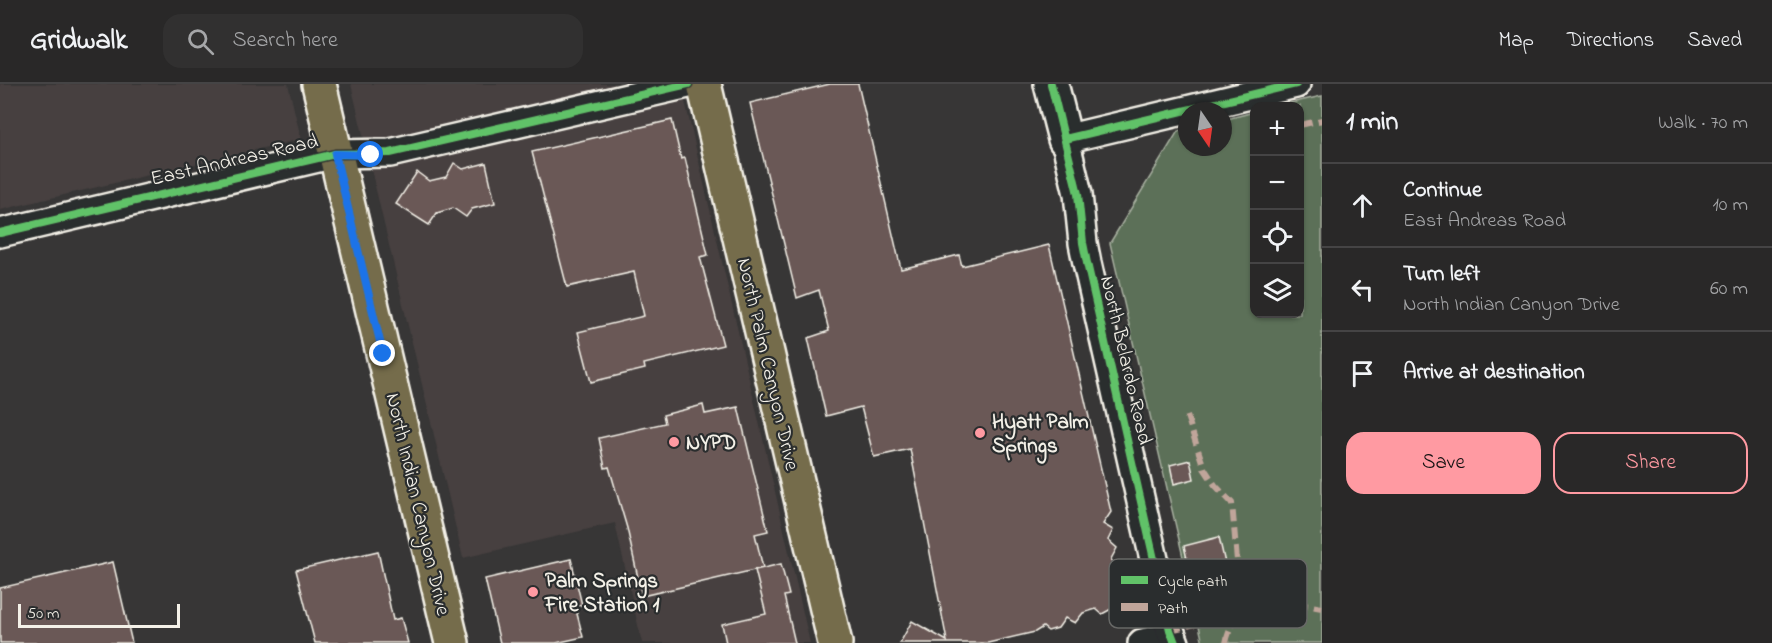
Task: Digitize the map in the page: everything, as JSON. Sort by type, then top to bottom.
[{"type":"main road","name":"North Indian Canyon Drive","points":[[320,84],[452,643]]},
{"type":"main road","name":"North Palm Canyon Drive","points":[[704,84],[835,643]]},
{"type":"street","name":"East Andreas Road","points":[[0,233],[335,154],[390,153],[688,84]]},
{"type":"street","name":"North Belardo Road","points":[[1051,84],[1078,194],[1083,243],[1155,559]]},
{"type":"street","points":[[1065,139],[1296,84]]},
{"type":"street","points":[[1142,643],[1173,640]]},
{"type":"shaded area","points":[[0,84],[288,84],[301,139],[0,210]]},
{"type":"shaded area","points":[[351,84],[681,84],[810,643],[642,643],[615,523],[463,558]]},
{"type":"green space","points":[[1322,96],[1322,643],[1203,643],[1200,628],[1307,628],[1307,559],[1183,559],[1110,243],[1178,131],[1178,156],[1232,156],[1232,118],[1250,113],[1250,318],[1304,318],[1304,102],[1295,102]]},
{"type":"building","name":"Hyatt Palm Springs","points":[[830,84],[858,84],[901,269],[959,255],[962,266],[1049,245],[1111,512],[1103,524],[1113,530],[1108,540],[1117,548],[1109,559],[1109,610],[1102,614],[1096,609],[1083,613],[1075,623],[1065,618],[1058,628],[1048,631],[1043,627],[1035,632],[988,643],[900,643],[912,621],[947,641],[910,449],[874,457],[861,407],[826,416],[808,338],[829,331],[819,290],[797,298],[750,103]]},
{"type":"building","points":[[672,120],[681,159],[685,158],[708,255],[700,257],[723,345],[644,364],[645,369],[591,382],[578,332],[644,316],[634,272],[567,287],[532,152]]},
{"type":"building","points":[[454,163],[463,169],[486,163],[495,203],[472,209],[466,217],[453,208],[437,213],[429,225],[396,204],[417,172],[429,181],[446,177]]},
{"type":"building","points":[[703,405],[705,414],[738,407],[768,531],[755,534],[763,568],[642,596],[627,528],[609,467],[605,468],[599,438],[665,423],[663,415]]},
{"type":"building","points":[[1190,460],[1194,479],[1174,484],[1170,465]]},
{"type":"building","points":[[1219,537],[1224,559],[1187,559],[1184,546]]},
{"type":"building","points":[[378,551],[393,620],[401,618],[408,643],[315,643],[296,570]]},
{"type":"building","name":"Palm Springs Fire Station 1","points":[[571,559],[582,605],[575,606],[583,637],[556,643],[500,643],[485,579]]},
{"type":"building","points":[[113,562],[132,643],[0,643],[0,588]]},
{"type":"building","points":[[781,564],[789,595],[784,596],[795,643],[726,643],[722,624],[766,614],[755,570]]},
{"type":"marked path","points":[[1304,124],[1322,120]]},
{"type":"marked path","points":[[1187,416],[1204,468],[1215,485],[1232,503],[1237,559]]},
{"type":"marked path","points":[[1307,606],[1322,608]]},
{"type":"marked path","points":[[1170,630],[1179,628]]},
{"type":"marked path","points":[[1226,643],[1231,628]]},
{"type":"cycle path","points":[[0,233],[335,154],[390,153],[688,84]]},
{"type":"cycle path","points":[[1051,84],[1078,194],[1087,263],[1154,559]]},
{"type":"cycle path","points":[[1065,139],[1296,84]]},
{"type":"cycle path","points":[[1170,628],[1175,643]]},
{"type":"place","name":"Hyatt Palm Springs","points":[[980,433]]},
{"type":"place","name":"NYPD","points":[[674,442]]},
{"type":"place","name":"Palm Springs Fire Station 1","points":[[533,592]]},
{"type":"route","points":[[371,155],[335,154],[383,354]]}]
